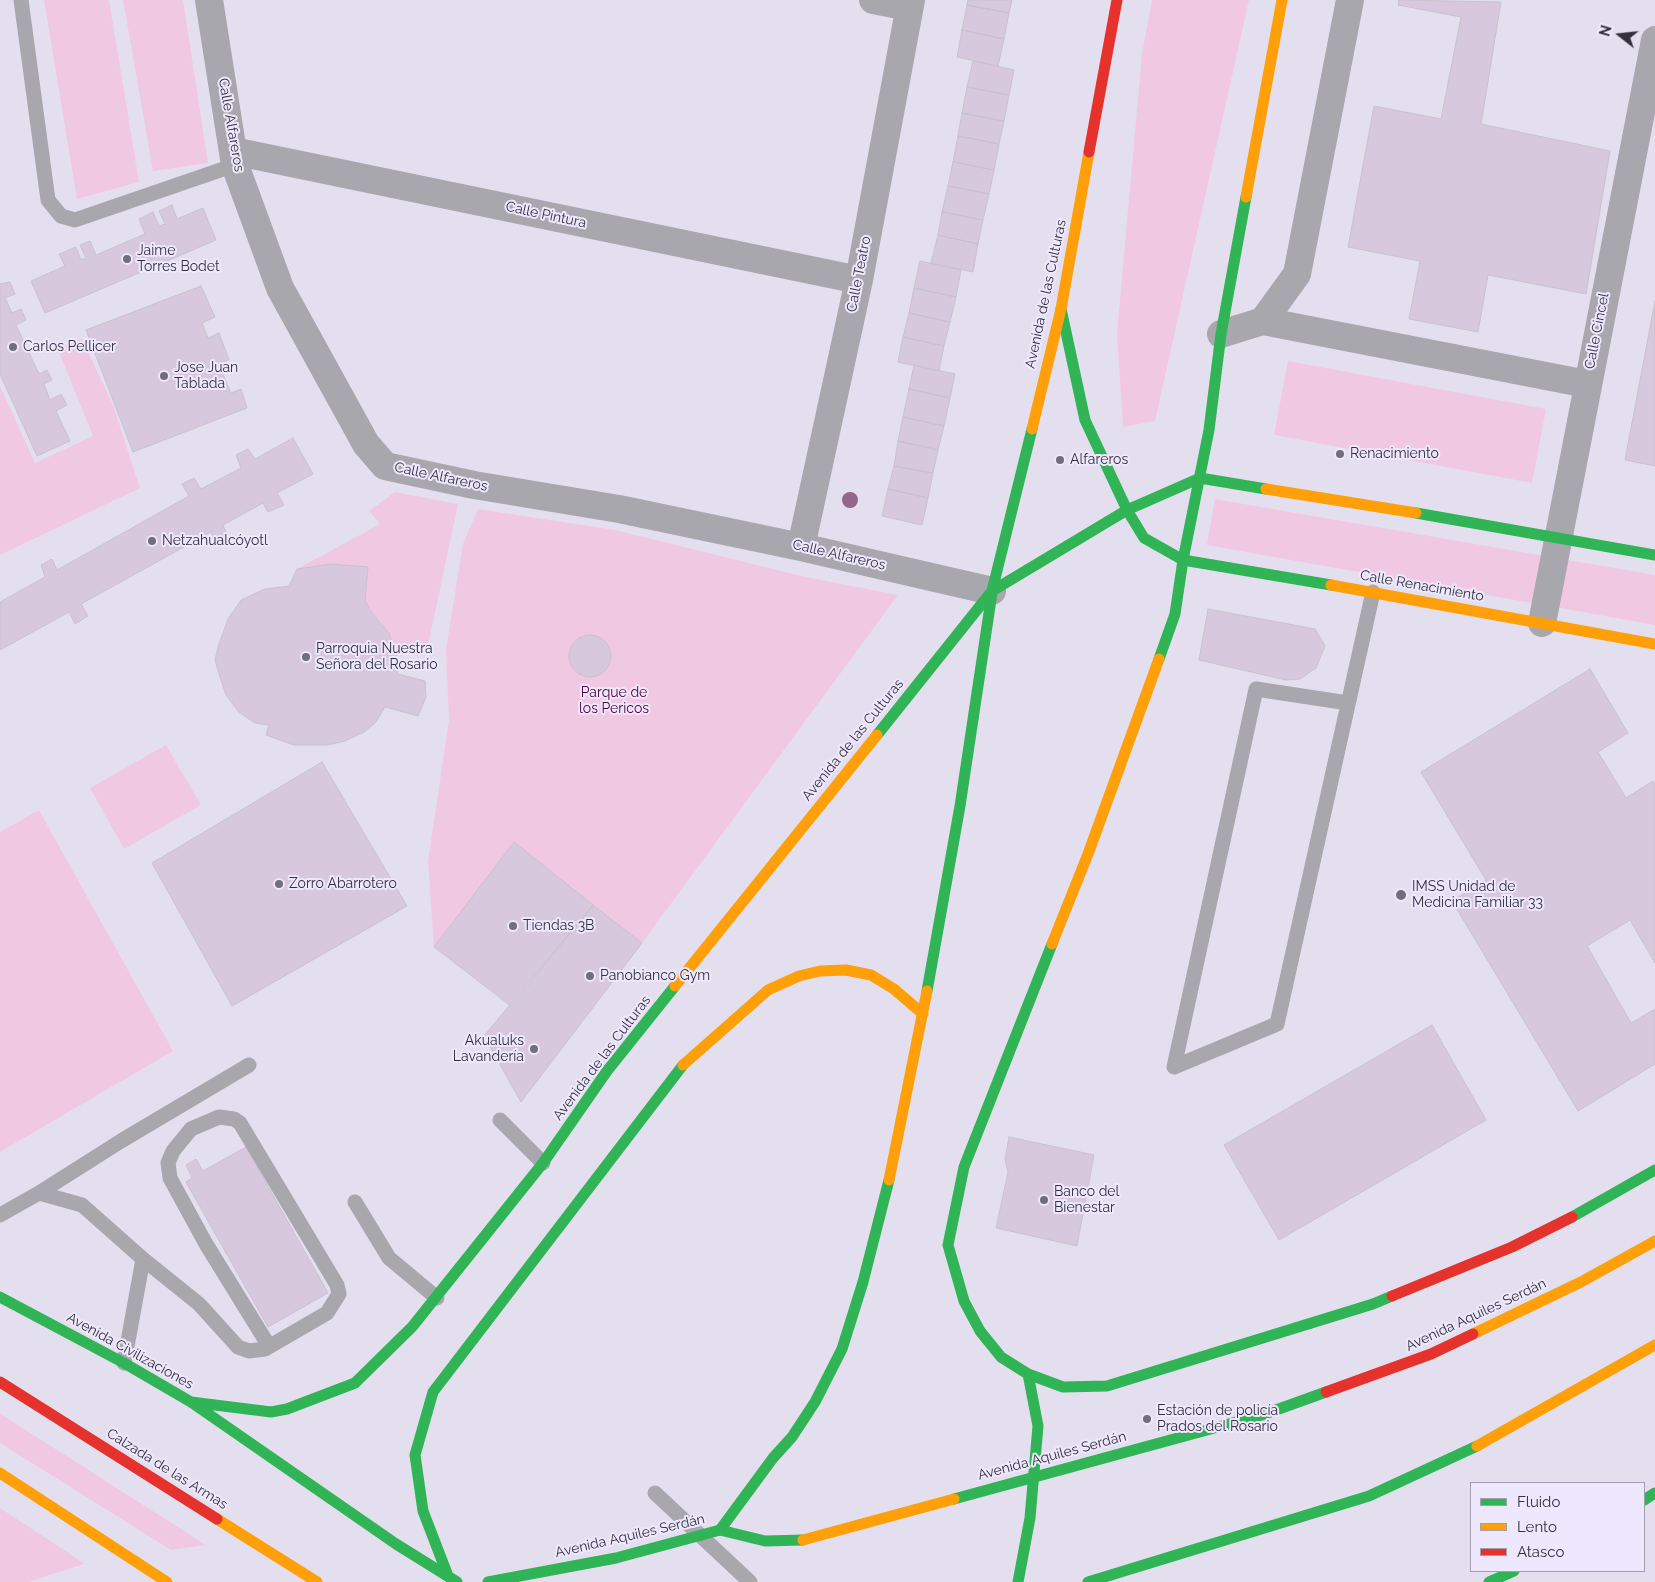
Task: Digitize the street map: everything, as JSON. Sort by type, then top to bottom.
[{"type":"main road","name":"Avenida de las Culturas","points":[[992,591],[1061,309],[1116,0]]},
{"type":"main road","points":[[1282,0],[1221,334],[1209,430],[1183,560],[1175,614],[1088,854],[964,1167],[948,1245],[964,1301],[980,1331],[1001,1357],[1028,1374],[1063,1386],[1084,1388],[1107,1386],[1373,1304],[1512,1247],[1603,1201],[1655,1170]]},
{"type":"main road","name":"Calle Renacimiento","points":[[1061,309],[1084,420],[1127,510],[1144,538],[1183,560],[1373,592],[1655,644]]},
{"type":"main road","name":"Avenida de las Culturas","points":[[192,1402],[271,1412],[287,1409],[327,1396],[355,1383],[412,1327],[437,1298],[543,1163],[607,1071],[992,591],[1127,510],[1200,478]]},
{"type":"main road","points":[[1200,478],[1559,537],[1655,555]]},
{"type":"main road","points":[[720,1530],[815,1402],[842,1349],[863,1282],[886,1196],[923,1014],[960,806],[992,591]]},
{"type":"main road","points":[[452,1579],[423,1511],[415,1455],[433,1392],[687,1060],[768,990],[799,976],[820,971],[846,970],[871,975],[894,989],[923,1014]]},
{"type":"main road","name":"Avenida Aquiles Serdán","points":[[488,1582],[616,1558],[720,1530],[765,1540],[802,1540],[1262,1415],[1431,1354],[1581,1282],[1655,1241]]},
{"type":"main road","name":"Avenida Civilizaciones","points":[[0,1297],[124,1362],[192,1402],[396,1544],[452,1579]]},
{"type":"main road","points":[[1088,1582],[1369,1496],[1475,1447],[1655,1345]]},
{"type":"main road","points":[[1018,1582],[1030,1518],[1038,1426],[1028,1374]]},
{"type":"main road","name":"Calzada de las Armas","points":[[0,1382],[317,1582]]},
{"type":"main road","points":[[0,1473],[168,1582]]},
{"type":"main road","points":[[1488,1582],[1512,1572]]},
{"type":"street","name":"Calle Alfareros","points":[[210,0],[234,158],[280,288],[366,444],[386,466],[474,485],[620,509],[801,546],[992,591]]},
{"type":"street","points":[[873,0],[910,3]]},
{"type":"street","points":[[1263,321],[1296,274],[1350,0]]},
{"type":"street","name":"Calle Teatro","points":[[801,546],[859,280],[910,3]]},
{"type":"street","name":"Calle Cincel","points":[[1542,624],[1655,40]]},
{"type":"street","name":"Calle Pintura","points":[[234,158],[859,280]]},
{"type":"street","points":[[1221,334],[1263,321],[1587,384]]},
{"type":"lane","points":[[21,0],[48,200],[61,216],[75,220],[234,158]]},
{"type":"lane","points":[[1348,703],[1256,689],[1174,1068],[1276,1024],[1373,592]]},
{"type":"lane","points":[[0,1215],[249,1065]]},
{"type":"lane","points":[[39,1193],[82,1205],[143,1259],[200,1304],[238,1347],[248,1352],[260,1351],[327,1313],[339,1294],[336,1285],[240,1123],[227,1117],[219,1117],[191,1129],[177,1144],[168,1163],[170,1178],[206,1244],[268,1346]]},
{"type":"lane","points":[[500,1120],[543,1163]]},
{"type":"lane","points":[[355,1202],[389,1258],[437,1298]]},
{"type":"lane","points":[[124,1362],[143,1259]]},
{"type":"lane","points":[[655,1493],[750,1582]]},
{"type":"green space","points":[[44,0],[109,0],[139,182],[77,199]]},
{"type":"green space","points":[[123,0],[183,0],[208,163],[153,171]]},
{"type":"green space","points":[[1152,0],[1249,0],[1155,421],[1123,427],[1117,333],[1142,54]]},
{"type":"green space","points":[[82,339],[113,405],[140,488],[0,555],[0,386],[35,463],[93,436],[57,347]]},
{"type":"green space","points":[[1288,361],[1546,409],[1532,483],[1274,435]]},
{"type":"green space","points":[[395,492],[458,504],[428,646],[396,654],[389,633],[371,612],[365,601],[368,567],[297,569],[380,524],[369,511]]},
{"type":"green space","points":[[1215,499],[1655,575],[1655,625],[1207,545]]},
{"type":"green space","name":"Parque de los Pericos","points":[[478,509],[615,530],[806,577],[898,595],[642,943],[593,905],[434,947],[428,861],[449,720],[446,649],[463,544]]},
{"type":"green space","points":[[166,745],[201,805],[124,849],[90,788]]},
{"type":"green space","points":[[39,810],[173,1051],[0,1152],[0,832]]},
{"type":"green space","points":[[0,1413],[206,1545],[171,1550],[0,1443]]},
{"type":"green space","points":[[0,1508],[84,1564],[28,1582],[0,1582]]},
{"type":"building","points":[[968,0],[1012,0],[1009,13],[967,5]]},
{"type":"building","points":[[1399,0],[1501,2],[1481,124],[1610,151],[1586,294],[1488,275],[1478,332],[1409,319],[1420,261],[1348,247],[1374,106],[1441,119],[1461,17],[1398,5]]},
{"type":"building","points":[[967,5],[1009,13],[1004,39],[962,30]]},
{"type":"building","points":[[962,30],[1004,39],[998,66],[957,57]]},
{"type":"building","points":[[973,61],[1014,70],[1009,95],[967,87]]},
{"type":"building","points":[[967,87],[1009,95],[1004,121],[962,113]]},
{"type":"building","points":[[962,113],[1004,121],[999,144],[958,136]]},
{"type":"building","points":[[958,136],[999,144],[994,170],[953,162]]},
{"type":"building","points":[[953,162],[994,170],[989,194],[948,186]]},
{"type":"building","points":[[948,186],[989,194],[983,220],[942,212]]},
{"type":"building","name":"Jaime Torres Bodet","points":[[172,205],[177,219],[203,208],[216,240],[45,313],[31,281],[65,266],[59,254],[76,247],[81,260],[86,258],[80,245],[90,241],[96,255],[145,234],[139,219],[153,212],[159,226],[165,224],[159,211]]},
{"type":"building","points":[[942,212],[983,220],[978,244],[938,235]]},
{"type":"building","points":[[938,235],[978,244],[973,272],[931,263]]},
{"type":"building","points":[[920,261],[961,270],[956,297],[914,288]]},
{"type":"building","name":"Carlos Pellicer","points":[[10,282],[15,294],[5,298],[12,313],[21,309],[26,320],[16,325],[39,374],[47,370],[52,380],[44,384],[50,400],[61,394],[67,405],[56,411],[70,441],[37,456],[0,374],[0,284]]},
{"type":"building","name":"Jose Juan Tablada","points":[[201,286],[215,317],[202,323],[208,338],[219,333],[229,360],[218,363],[231,393],[241,389],[247,408],[133,452],[86,330]]},
{"type":"building","points":[[914,288],[956,297],[950,322],[909,313]]},
{"type":"building","points":[[1655,301],[1655,466],[1625,460]]},
{"type":"building","points":[[909,313],[950,322],[944,346],[903,337]]},
{"type":"building","points":[[903,337],[944,346],[939,371],[898,362]]},
{"type":"building","points":[[914,365],[955,374],[950,398],[909,389]]},
{"type":"building","points":[[909,389],[950,398],[944,426],[903,417]]},
{"type":"building","points":[[903,417],[944,426],[938,450],[898,441]]},
{"type":"building","name":"Netzahualcóyotl","points":[[293,438],[313,474],[277,493],[284,505],[268,512],[263,503],[223,525],[228,537],[216,545],[211,532],[81,604],[88,616],[75,624],[69,612],[0,650],[0,602],[45,577],[41,565],[52,559],[57,570],[189,496],[182,484],[194,478],[201,489],[241,468],[236,455],[248,449],[255,459]]},
{"type":"building","points":[[898,441],[938,450],[933,473],[894,466]]},
{"type":"building","points":[[894,466],[933,473],[928,498],[888,489]]},
{"type":"building","points":[[888,489],[928,498],[922,525],[882,516]]},
{"type":"building","name":"Parroquia Nuestra Señora del Rosario","points":[[331,564],[368,567],[365,601],[371,612],[389,633],[396,654],[398,674],[425,681],[426,697],[418,716],[385,707],[376,722],[364,732],[345,741],[327,745],[294,745],[266,735],[269,725],[255,723],[239,712],[226,695],[215,660],[228,619],[241,600],[265,589],[289,586],[297,569]]},
{"type":"building","points":[[1208,609],[1315,629],[1325,646],[1316,668],[1300,679],[1286,680],[1199,660]]},
{"type":"building","points":[[590,635],[605,641],[611,656],[605,671],[590,677],[575,671],[569,656],[575,641]]},
{"type":"building","points":[[1590,669],[1628,733],[1598,752],[1626,798],[1653,781],[1655,785],[1655,963],[1630,920],[1587,946],[1631,1023],[1655,1009],[1655,1064],[1578,1111],[1452,901],[1486,880],[1421,772]]},
{"type":"building","name":"Zorro Abarrotero","points":[[322,762],[407,906],[232,1006],[152,863]]},
{"type":"building","name":"Tiendas 3B","points":[[514,842],[593,905],[511,1006],[434,947]]},
{"type":"building","points":[[593,905],[642,943],[521,1102],[484,1036]]},
{"type":"building","points":[[1432,1025],[1486,1120],[1279,1240],[1224,1145]]},
{"type":"building","name":"Banco del Bienestar","points":[[1009,1137],[1094,1155],[1077,1246],[996,1228],[1008,1172],[1005,1160]]},
{"type":"building","points":[[246,1147],[328,1293],[268,1327],[186,1182],[192,1178],[186,1165],[196,1159],[203,1171]]},
{"type":"traffic: fast","points":[[1159,659],[1175,614],[1183,560],[1209,430],[1221,334],[1246,197]]},
{"type":"traffic: fast","points":[[1061,309],[1085,420],[1127,510],[1144,538],[1183,560],[1331,585]]},
{"type":"traffic: fast","points":[[877,735],[992,591],[1032,429]]},
{"type":"traffic: fast","points":[[992,591],[1127,510],[1200,478],[1266,489]]},
{"type":"traffic: fast","points":[[1416,513],[1655,555]]},
{"type":"traffic: fast","points":[[927,991],[960,806],[992,593]]},
{"type":"traffic: fast","points":[[1018,1582],[1030,1518],[1038,1426],[1028,1374],[1001,1357],[980,1331],[964,1301],[948,1245],[964,1167],[1052,944]]},
{"type":"traffic: fast","points":[[191,1402],[271,1412],[287,1409],[355,1383],[412,1327],[543,1163],[607,1071],[675,986]]},
{"type":"traffic: fast","points":[[448,1576],[423,1511],[415,1455],[433,1392],[683,1065]]},
{"type":"traffic: fast","points":[[1572,1217],[1655,1170]]},
{"type":"traffic: fast","points":[[720,1530],[773,1458],[792,1437],[815,1402],[842,1349],[863,1282],[889,1180]]},
{"type":"traffic: fast","points":[[1028,1374],[1063,1387],[1107,1386],[1373,1304],[1392,1296]]},
{"type":"traffic: fast","points":[[0,1297],[124,1363],[191,1402],[396,1544],[457,1582]]},
{"type":"traffic: fast","points":[[954,1499],[1262,1415],[1326,1392]]},
{"type":"traffic: fast","points":[[1088,1582],[1369,1496],[1477,1446]]},
{"type":"traffic: fast","points":[[1645,1499],[1655,1493]]},
{"type":"traffic: fast","points":[[488,1582],[616,1558],[720,1530],[765,1541],[803,1540]]},
{"type":"traffic: fast","points":[[1489,1582],[1512,1572]]},
{"type":"traffic: slow","points":[[1246,197],[1282,0]]},
{"type":"traffic: slow","points":[[1032,429],[1061,309],[1089,152]]},
{"type":"traffic: slow","points":[[1266,489],[1416,513]]},
{"type":"traffic: slow","points":[[1331,585],[1655,644]]},
{"type":"traffic: slow","points":[[1052,944],[1088,854],[1159,659]]},
{"type":"traffic: slow","points":[[675,986],[877,735]]},
{"type":"traffic: slow","points":[[683,1065],[768,990],[799,976],[820,971],[846,970],[871,975],[894,989],[923,1014]]},
{"type":"traffic: slow","points":[[889,1180],[927,991]]},
{"type":"traffic: slow","points":[[1473,1334],[1581,1282],[1655,1241]]},
{"type":"traffic: slow","points":[[1477,1446],[1655,1345]]},
{"type":"traffic: slow","points":[[0,1473],[167,1582]]},
{"type":"traffic: slow","points":[[803,1540],[954,1499]]},
{"type":"traffic: slow","points":[[217,1519],[317,1582]]},
{"type":"traffic: jam","points":[[1089,152],[1117,0]]},
{"type":"traffic: jam","points":[[1392,1296],[1512,1247],[1572,1217]]},
{"type":"traffic: jam","points":[[1326,1392],[1431,1354],[1473,1334]]},
{"type":"traffic: jam","points":[[0,1382],[217,1519]]},
{"type":"place","name":"Jaime Torres Bodet","points":[[127,259]]},
{"type":"place","name":"Carlos Pellicer","points":[[13,347]]},
{"type":"place","name":"Jose Juan Tablada","points":[[164,376]]},
{"type":"place","name":"Renacimiento","points":[[1340,454]]},
{"type":"place","name":"Alfareros","points":[[1060,460]]},
{"type":"place","name":"Netzahualcóyotl","points":[[152,541]]},
{"type":"place","name":"Parroquia Nuestra Señora del Rosario","points":[[306,657]]},
{"type":"place","name":"Zorro Abarrotero","points":[[279,884]]},
{"type":"place","name":"IMSS Unidad de Medicina Familiar 33","points":[[1401,895]]},
{"type":"place","name":"Tiendas 3B","points":[[513,926]]},
{"type":"place","name":"Panobianco Gym","points":[[590,976]]},
{"type":"place","name":"Akualuks Lavandería","points":[[534,1049]]},
{"type":"place","name":"Banco del Bienestar","points":[[1044,1200]]},
{"type":"place","name":"Estación de policía Prados del Rosario","points":[[1147,1419]]}]
